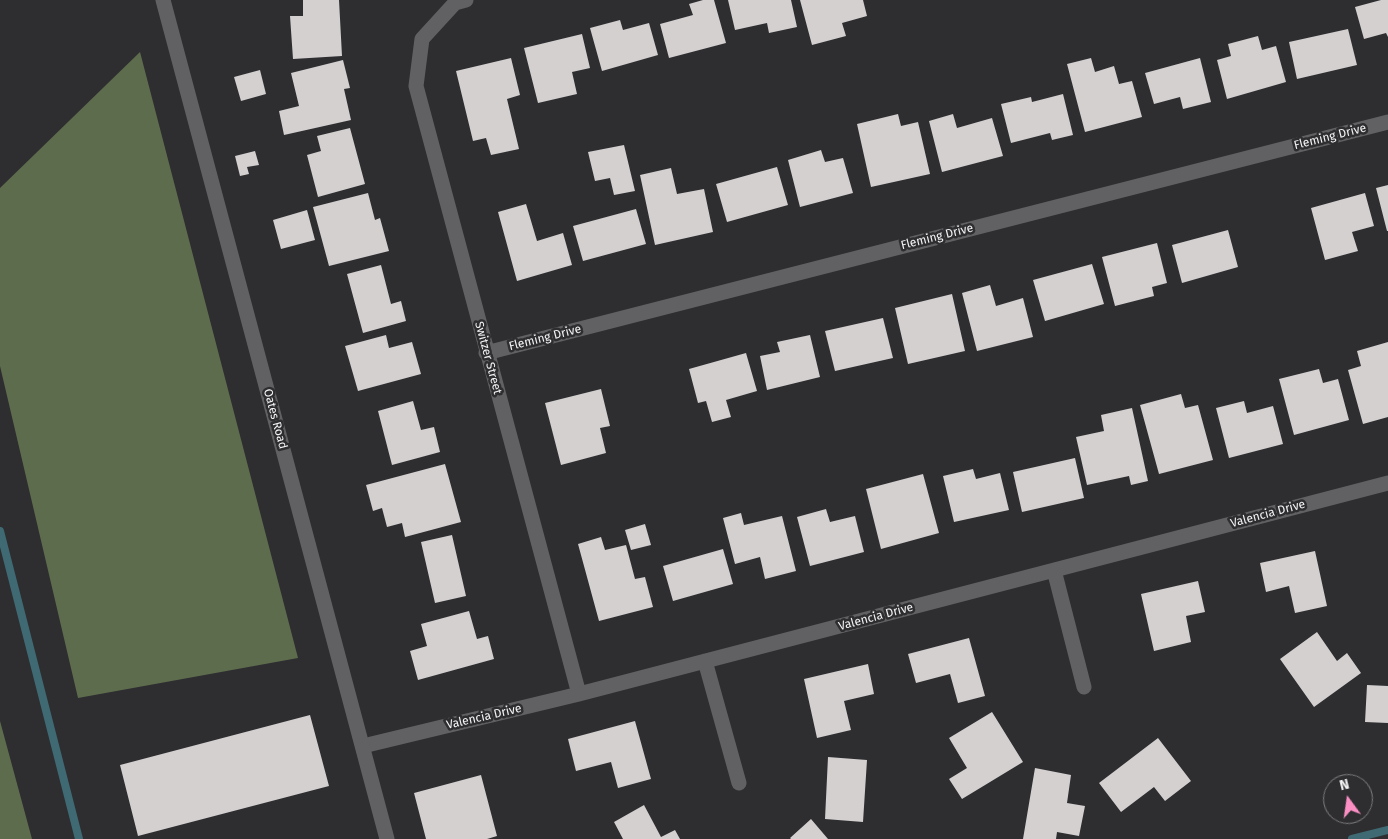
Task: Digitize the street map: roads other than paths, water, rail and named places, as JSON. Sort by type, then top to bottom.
[{"type":"street","name":"Oates Road","points":[[164,0],[387,839]]},
{"type":"street","name":"Switzer Street","points":[[466,0],[455,3],[422,39],[416,86],[486,353],[579,694]]},
{"type":"street","name":"Fleming Drive","points":[[486,353],[1388,122]]},
{"type":"street","name":"Valencia Drive","points":[[363,746],[705,662],[1388,483]]},
{"type":"street","points":[[1054,570],[1084,688]]},
{"type":"street","points":[[705,662],[739,783]]},
{"type":"waterway","points":[[0,531],[79,839]]},
{"type":"waterway","points":[[1352,839],[1388,830]]}]
